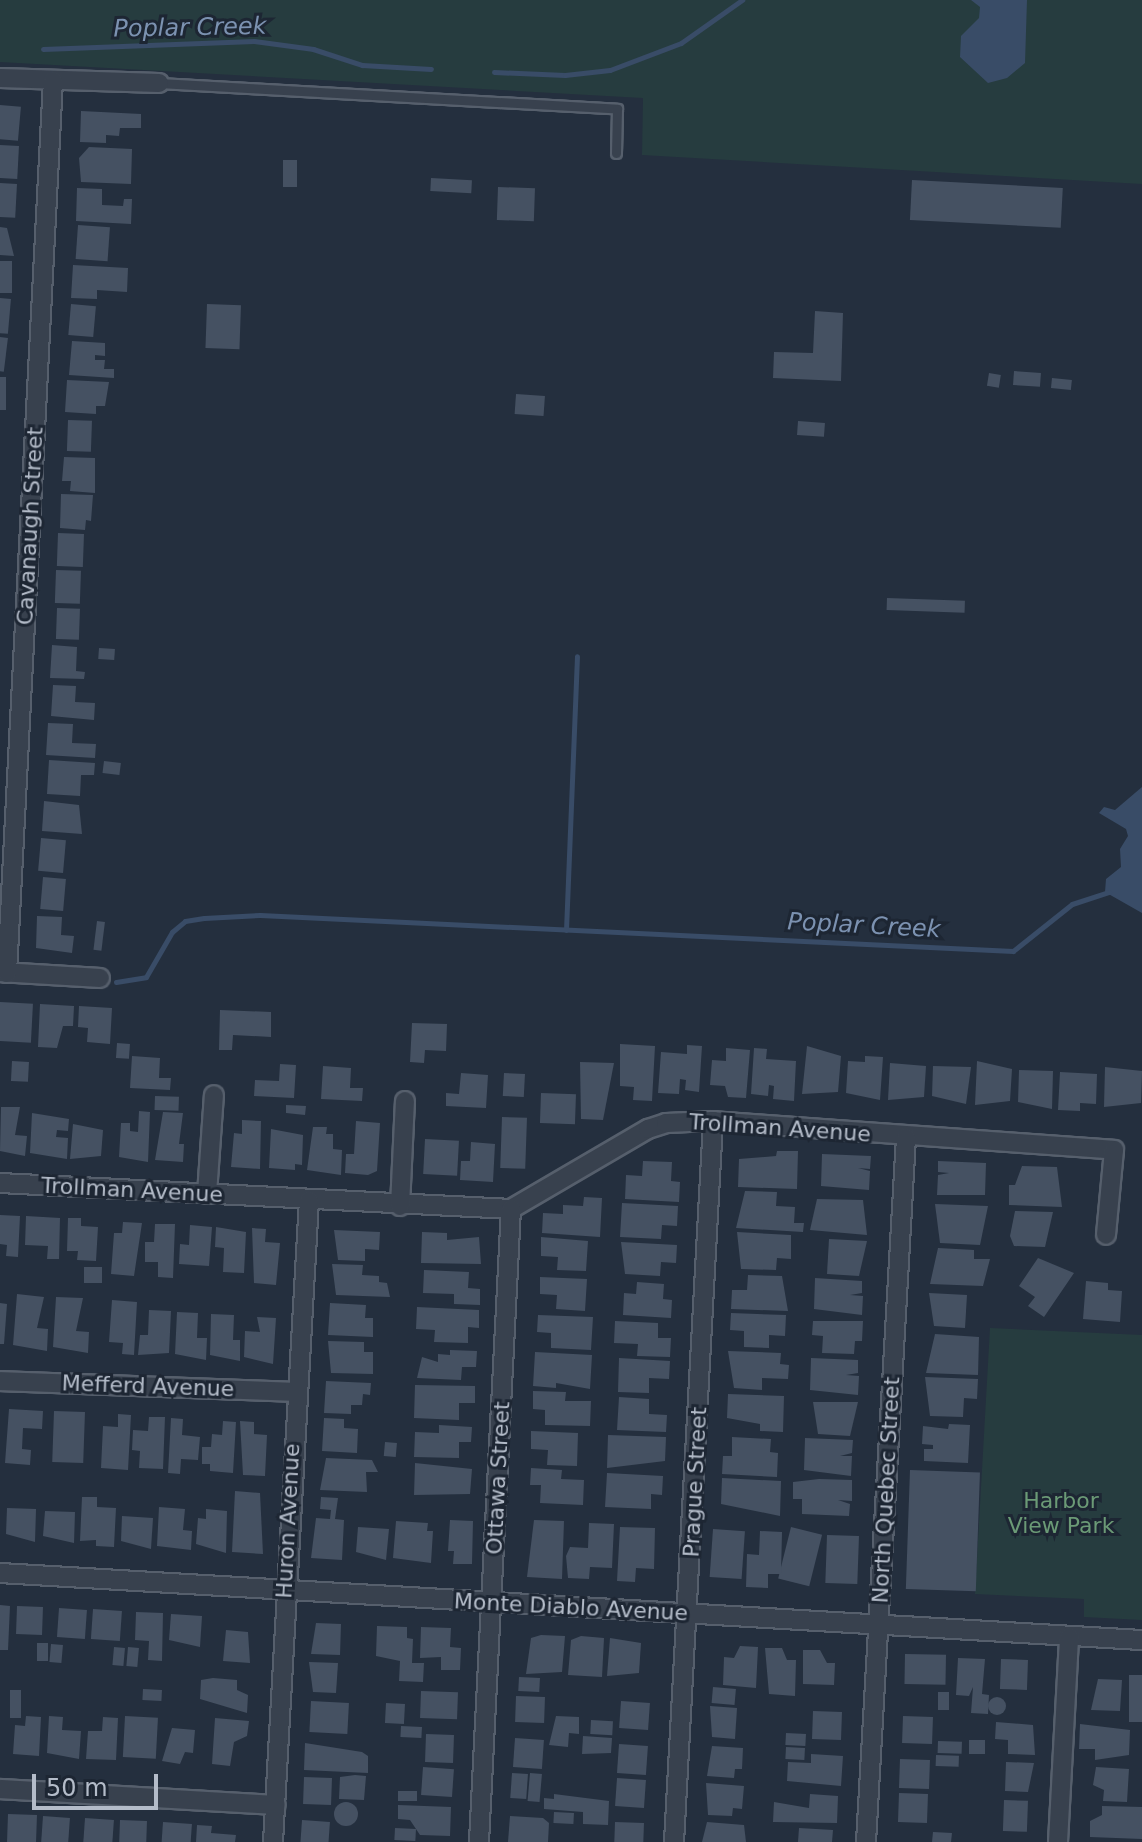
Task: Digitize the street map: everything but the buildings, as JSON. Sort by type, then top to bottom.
[{"type":"street","points":[[0,78],[159,83]]},
{"type":"street","name":"Cavanaugh Street","points":[[4,972],[53,80]]},
{"type":"street","points":[[4,972],[100,978]]},
{"type":"street","points":[[207,1194],[214,1095]]},
{"type":"street","points":[[400,1206],[405,1101]]},
{"type":"street","name":"Trollman Avenue","points":[[0,1183],[400,1206],[511,1209],[648,1129],[666,1123],[713,1121],[1114,1150],[1106,1235]]},
{"type":"street","name":"Prague Street","points":[[674,1842],[713,1121]]},
{"type":"street","name":"North Quebec Street","points":[[866,1842],[906,1137]]},
{"type":"street","name":"Huron Avenue","points":[[273,1842],[284,1589],[309,1200]]},
{"type":"street","name":"Ottawa Street","points":[[479,1842],[511,1209]]},
{"type":"street","name":"Mefferd Avenue","points":[[0,1381],[296,1392]]},
{"type":"street","name":"Monte Diablo Avenue","points":[[0,1573],[1142,1640]]},
{"type":"street","points":[[1058,1842],[1069,1636]]},
{"type":"street","points":[[0,1789],[276,1805]]},
{"type":"lane","points":[[159,83],[617,109],[616,153]]},
{"type":"green space","points":[[0,0],[1142,0],[1142,184],[642,155],[643,98],[0,62]]},
{"type":"green space","name":"Harbor View Park","points":[[990,1328],[1142,1335],[1142,1620],[1084,1617],[1084,1599],[975,1594]]},
{"type":"water","points":[[971,0],[1027,0],[1025,63],[1007,78],[988,83],[960,57],[961,36],[979,18],[980,7]]},
{"type":"water","points":[[1142,787],[1142,913],[1105,892],[1106,879],[1121,867],[1120,849],[1128,836],[1126,829],[1099,813],[1104,807],[1115,810]]},
{"type":"waterway","name":"Poplar Creek","points":[[494,72],[565,75],[610,70],[681,43],[742,0]]},
{"type":"waterway","name":"Poplar Creek","points":[[43,49],[254,41],[313,49],[362,65],[431,69]]},
{"type":"waterway","name":"Poplar Creek","points":[[566,930],[577,656]]},
{"type":"waterway","name":"Poplar Creek","points":[[116,982],[146,977],[172,932],[185,921],[204,918],[260,915],[1013,951],[1072,904],[1109,892]]}]
